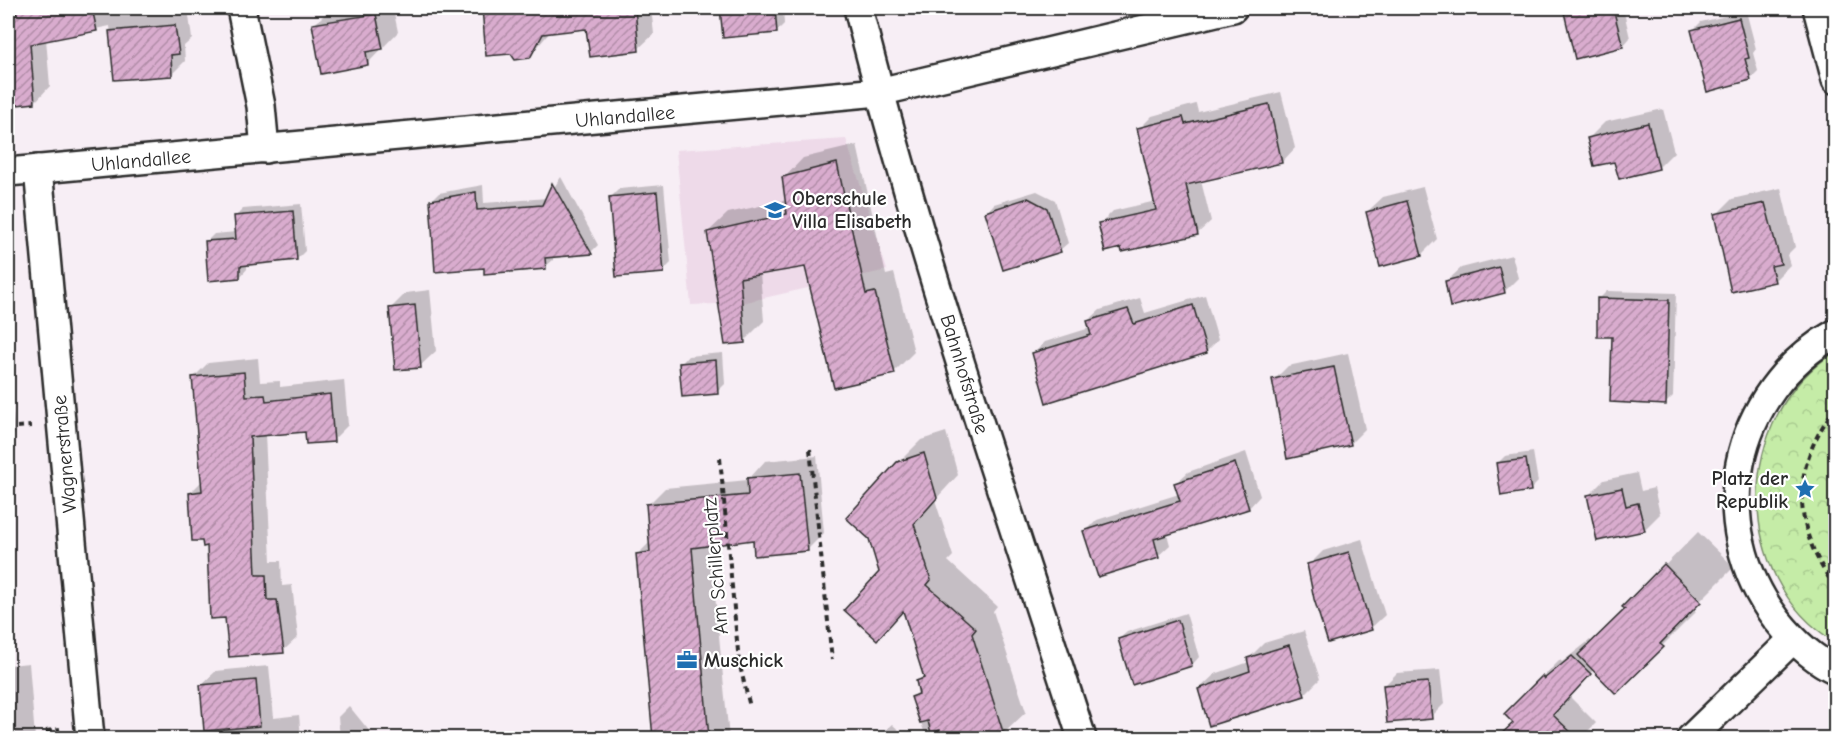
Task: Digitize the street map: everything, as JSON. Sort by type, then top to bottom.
[{"type":"street","points":[[242,8],[261,106],[265,148]]},
{"type":"street","name":"Bahnhofstraße","points":[[858,8],[879,92],[992,460],[1082,738]]},
{"type":"street","name":"Uhlandallee","points":[[8,172],[879,92],[1233,8]]},
{"type":"street","points":[[1817,8],[1836,80]]},
{"type":"street","name":"Wagnerstraße","points":[[38,169],[90,738]]},
{"type":"street","points":[[1836,333],[1811,346],[1773,385],[1746,436],[1739,463],[1736,511],[1744,558],[1763,602],[1793,639],[1836,670]]},
{"type":"street","points":[[1691,738],[1793,639]]},
{"type":"path","points":[[1836,407],[1820,428],[1808,454],[1802,482],[1802,510],[1808,538],[1818,564],[1836,588]]},
{"type":"path","points":[[810,449],[832,660]]},
{"type":"path","name":"Am Schillerplatz","points":[[720,458],[739,662],[750,707]]},
{"type":"shaded area","name":"Oberschule Villa Elisabeth","points":[[846,139],[887,270],[742,303],[691,305],[676,150]]},
{"type":"green space","name":"Platz der Republik","points":[[1835,352],[1835,642],[1801,614],[1777,579],[1762,539],[1758,497],[1763,455],[1777,415],[1801,380]]},
{"type":"building","points":[[16,8],[92,8],[97,31],[30,44],[35,103],[8,106],[8,14],[17,14]]},
{"type":"building","points":[[482,8],[635,8],[639,51],[590,57],[586,29],[543,34],[530,58],[515,60],[511,54],[486,56]]},
{"type":"building","points":[[720,8],[775,8],[777,33],[723,38]]},
{"type":"building","points":[[1563,8],[1613,8],[1623,47],[1575,59]]},
{"type":"building","points":[[376,14],[383,49],[366,52],[368,65],[321,74],[312,24]]},
{"type":"building","points":[[1739,18],[1749,58],[1745,59],[1751,80],[1707,92],[1691,30]]},
{"type":"building","points":[[175,25],[179,54],[171,55],[172,76],[114,80],[109,31]]},
{"type":"building","points":[[1269,104],[1282,163],[1186,185],[1198,235],[1122,252],[1121,248],[1105,252],[1098,223],[1156,210],[1137,128],[1183,117],[1185,124]]},
{"type":"building","points":[[1648,123],[1659,169],[1619,179],[1614,162],[1594,166],[1587,138]]},
{"type":"building","points":[[837,163],[866,294],[875,292],[895,374],[834,388],[805,267],[740,278],[745,343],[725,345],[707,232],[787,214],[782,177]]},
{"type":"building","points":[[552,183],[592,254],[545,258],[546,269],[484,274],[484,268],[435,272],[430,200],[476,192],[477,210],[542,205]]},
{"type":"building","points":[[657,192],[664,273],[616,277],[609,197]]},
{"type":"building","points":[[1028,198],[1047,208],[1061,252],[1003,270],[985,212]]},
{"type":"building","points":[[1407,201],[1422,256],[1380,267],[1366,212]]},
{"type":"building","points":[[1765,203],[1781,264],[1771,266],[1775,282],[1731,292],[1714,214]]},
{"type":"building","points":[[293,211],[297,260],[240,266],[240,278],[208,281],[205,241],[236,239],[234,216]]},
{"type":"building","points":[[1499,267],[1505,293],[1450,307],[1445,281]]},
{"type":"building","points":[[1597,298],[1669,300],[1666,405],[1610,402],[1612,337],[1597,337]]},
{"type":"building","points":[[415,305],[421,368],[395,370],[389,308]]},
{"type":"building","points":[[1193,305],[1207,353],[1046,403],[1032,353],[1091,335],[1087,321],[1128,309],[1134,324]]},
{"type":"building","points":[[716,360],[718,394],[682,397],[679,363]]},
{"type":"building","points":[[1334,367],[1351,445],[1287,459],[1272,379]]},
{"type":"building","points":[[244,372],[246,396],[265,395],[266,401],[330,394],[334,442],[306,444],[305,432],[250,437],[256,575],[266,575],[267,600],[277,600],[284,653],[229,657],[225,618],[210,619],[207,546],[203,547],[202,541],[192,541],[189,493],[202,491],[192,377]]},
{"type":"building","points":[[924,453],[937,498],[914,524],[931,580],[927,585],[976,629],[972,634],[1005,738],[943,738],[940,730],[931,733],[928,721],[920,723],[911,697],[919,694],[916,681],[924,678],[903,611],[877,640],[844,610],[879,572],[869,539],[846,518],[897,462]]},
{"type":"building","points":[[1526,459],[1531,491],[1501,496],[1496,463]]},
{"type":"building","points":[[1235,463],[1249,509],[1154,539],[1159,558],[1098,577],[1083,531],[1180,501],[1174,483]]},
{"type":"building","points":[[800,473],[808,551],[754,556],[753,540],[692,548],[709,738],[653,738],[636,554],[650,552],[646,504],[748,495],[747,478]]},
{"type":"building","points":[[1622,488],[1626,506],[1638,503],[1645,531],[1597,541],[1587,495]]},
{"type":"building","points":[[1349,552],[1372,630],[1328,643],[1314,599],[1307,564]]},
{"type":"building","points":[[1664,564],[1701,602],[1660,644],[1664,647],[1616,694],[1578,655],[1625,609],[1622,607]]},
{"type":"building","points":[[1178,620],[1192,666],[1132,685],[1118,639]]},
{"type":"building","points":[[1289,645],[1305,696],[1209,726],[1198,689],[1250,671],[1247,658]]},
{"type":"building","points":[[1572,656],[1591,674],[1553,715],[1577,738],[1497,738],[1513,723],[1504,714],[1542,676],[1544,679]]},
{"type":"building","points":[[256,680],[260,726],[204,731],[200,685]]},
{"type":"building","points":[[1428,682],[1432,719],[1387,723],[1383,685]]},
{"type":"place","name":"Oberschule Villa Elisabeth","points":[[775,210]]},
{"type":"place","name":"Platz der Republik","points":[[1805,489]]},
{"type":"place","name":"Muschick","points":[[687,660]]}]
